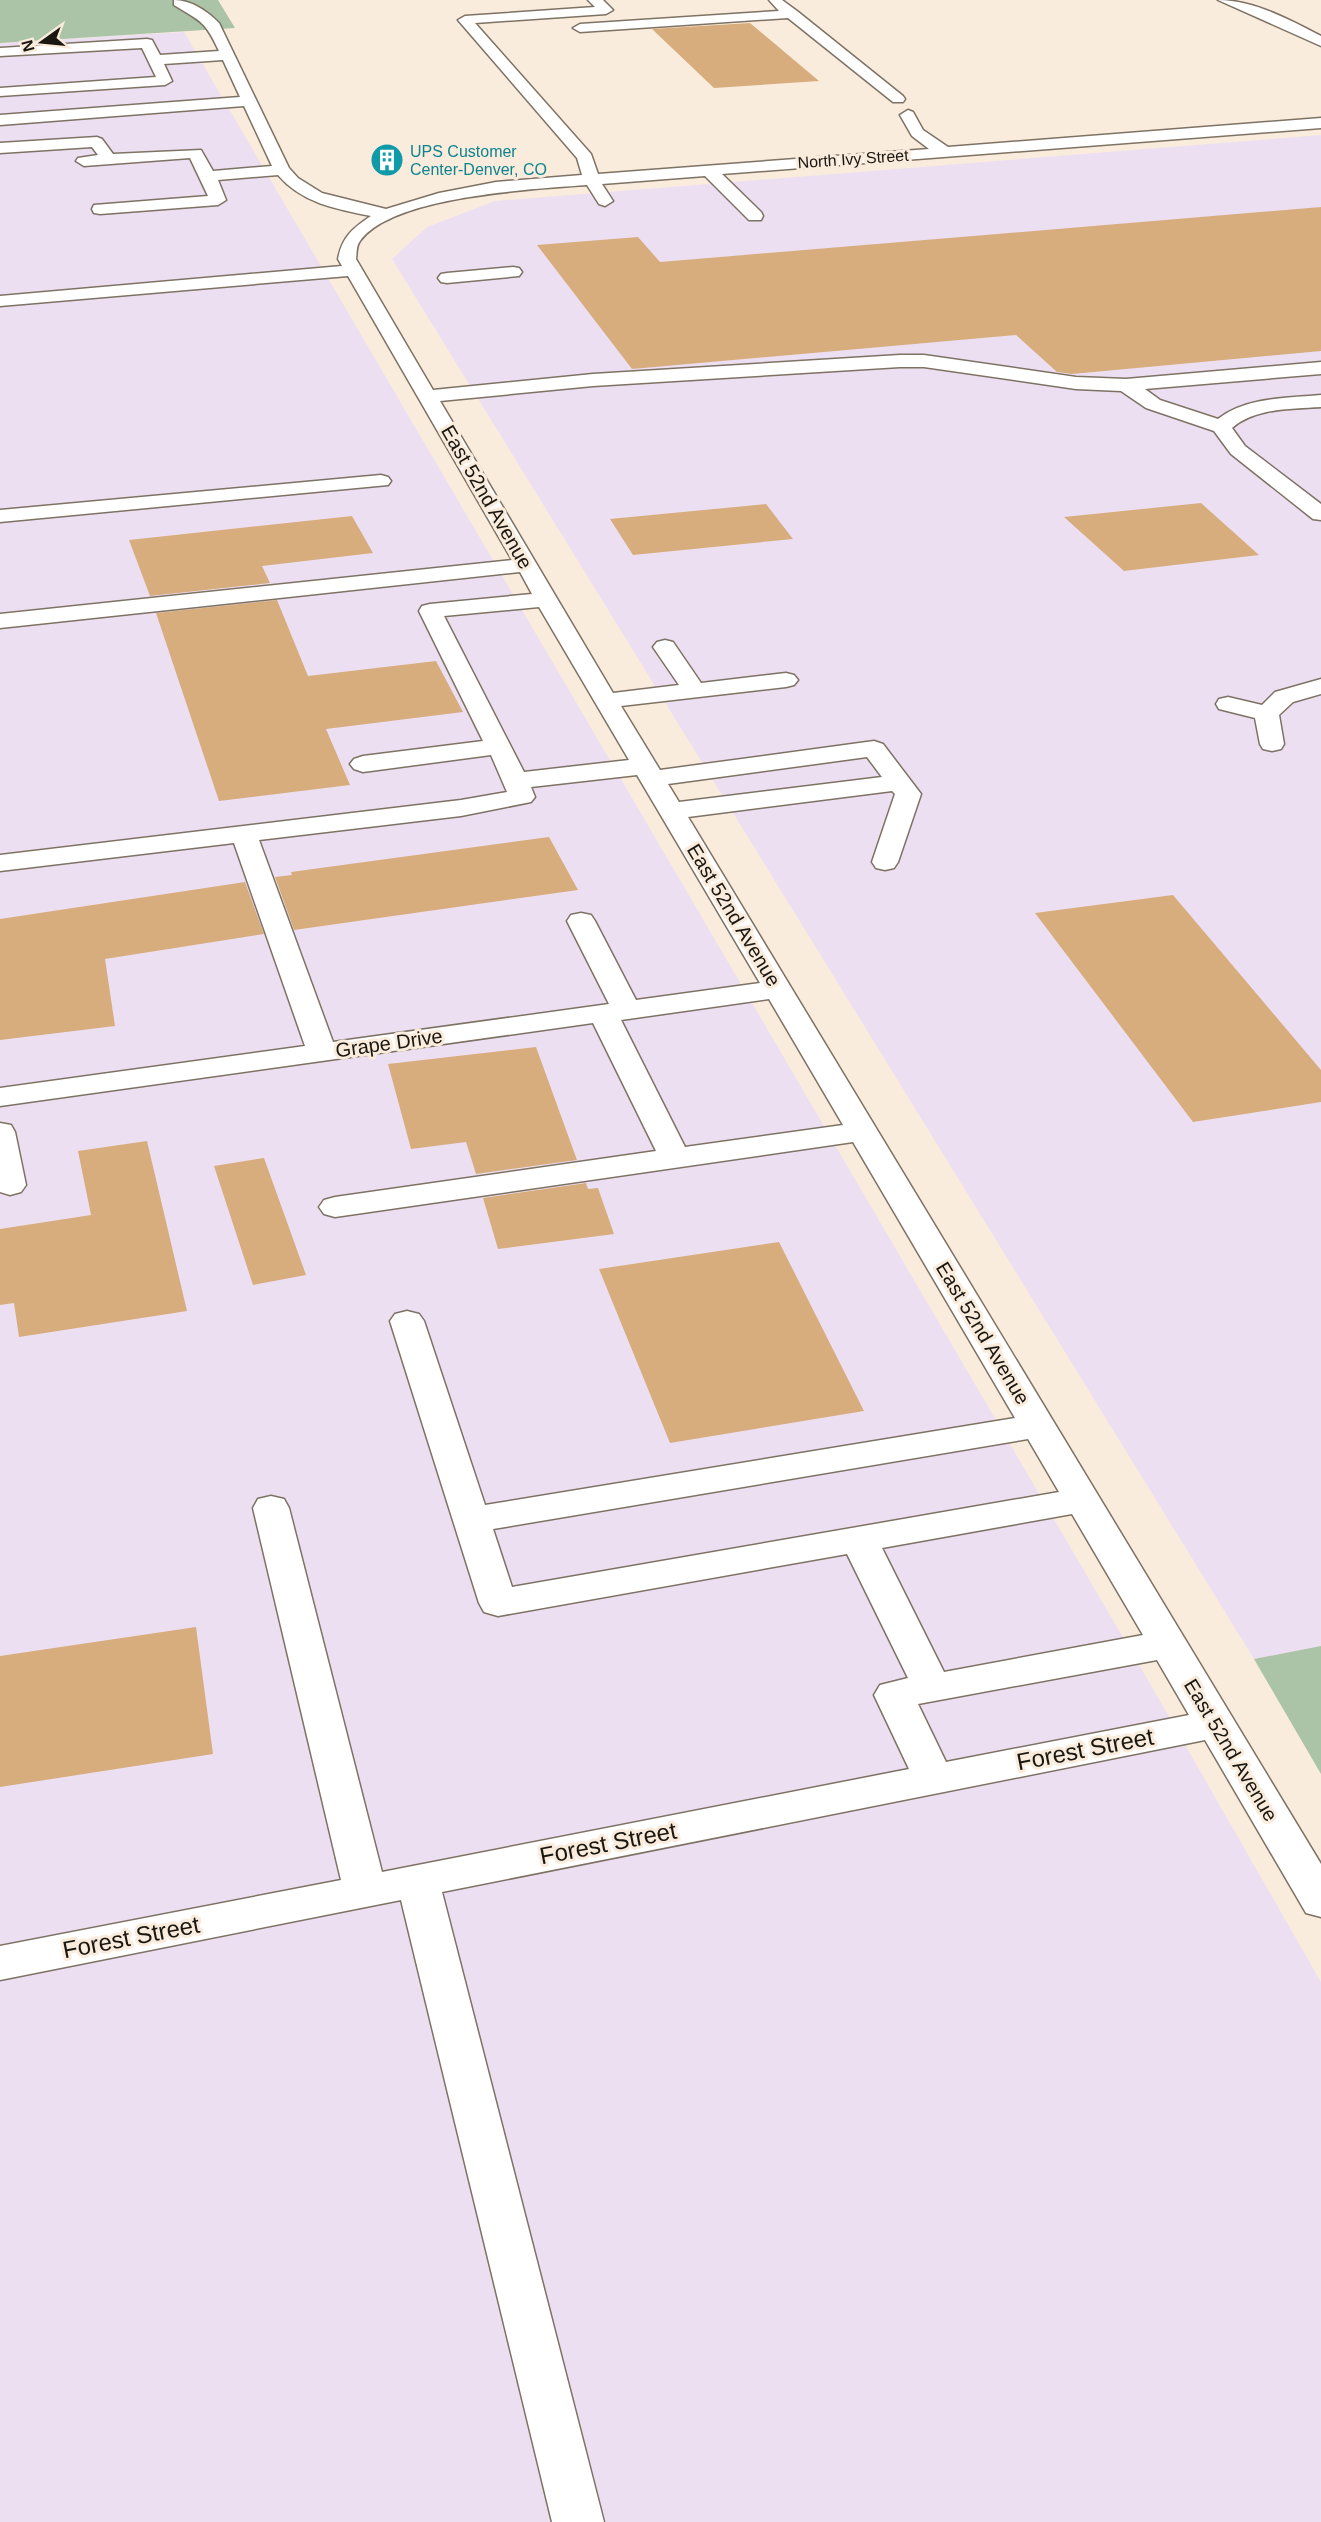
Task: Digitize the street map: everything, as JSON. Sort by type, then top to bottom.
[{"type":"street","points":[[595,0],[612,10],[465,20],[585,157],[591,178],[605,201]]},
{"type":"street","points":[[759,1],[772,0],[792,14],[898,99]]},
{"type":"street","points":[[1225,0],[1287,24],[1321,42]]},
{"type":"street","points":[[179,2],[206,18],[214,26],[282,170],[294,185],[312,196],[388,215]]},
{"type":"street","points":[[570,29],[792,14]]},
{"type":"street","points":[[476,35],[500,33]]},
{"type":"street","points":[[0,52],[147,43],[165,81],[0,92]]},
{"type":"street","points":[[155,60],[228,55]]},
{"type":"street","points":[[0,120],[249,101]]},
{"type":"street","points":[[908,115],[917,133],[944,152]]},
{"type":"street","points":[[1208,118],[1226,130]]},
{"type":"street","name":"North Ivy Street","points":[[388,215],[449,195],[496,187],[1321,123]]},
{"type":"street","points":[[0,148],[97,142],[109,159]]},
{"type":"street","points":[[84,161],[195,153],[218,200],[100,209]]},
{"type":"street","points":[[208,176],[282,170]]},
{"type":"street","points":[[708,170],[755,216]]},
{"type":"street","name":"East 52nd Avenue","points":[[388,215],[364,228],[350,242],[347,259],[353,270],[606,700],[1321,1901]]},
{"type":"street","points":[[0,302],[353,270]]},
{"type":"street","points":[[447,278],[513,272]]},
{"type":"street","points":[[428,396],[594,380],[762,372],[900,361],[924,361],[1076,383],[1125,385],[1321,368]]},
{"type":"street","points":[[1125,385],[1153,404],[1221,428],[1238,450],[1321,514]]},
{"type":"street","points":[[1221,428],[1235,415],[1270,405],[1321,401]]},
{"type":"street","points":[[0,516],[381,481]]},
{"type":"street","points":[[0,621],[527,565]]},
{"type":"street","points":[[0,862],[461,808],[522,797],[430,611],[547,598]]},
{"type":"street","points":[[665,647],[695,691]]},
{"type":"street","points":[[606,700],[786,680]]},
{"type":"street","points":[[1267,714],[1284,697],[1321,686]]},
{"type":"street","points":[[1228,704],[1267,714]]},
{"type":"street","points":[[1267,714],[1272,744]]},
{"type":"street","points":[[363,764],[498,747]]},
{"type":"street","points":[[516,781],[649,772],[874,749],[908,794],[885,862]]},
{"type":"street","points":[[672,811],[899,782]]},
{"type":"street","points":[[244,834],[322,1052]]},
{"type":"street","points":[[581,921],[615,1012],[675,1158]]},
{"type":"street","name":"Grape Drive","points":[[0,1097],[778,989]]},
{"type":"street","points":[[335,1207],[863,1131]]},
{"type":"street","points":[[0,1132],[10,1185]]},
{"type":"street","points":[[407,1321],[498,1603],[1082,1500]]},
{"type":"street","points":[[471,1520],[1038,1426]]},
{"type":"street","points":[[272,1508],[365,1891]]},
{"type":"street","points":[[859,1539],[932,1688]]},
{"type":"street","points":[[934,1779],[894,1695],[1168,1644]]},
{"type":"street","name":"Forest Street","points":[[0,1963],[1215,1724]]},
{"type":"street","points":[[417,1880],[578,2522]]},
{"type":"shaded area","points":[[184,32],[1148,1680],[1321,1982],[1321,2522],[0,2522],[0,43]]},
{"type":"shaded area","points":[[1321,135],[1321,1646],[1254,1659],[392,259],[427,227],[495,201]]},
{"type":"green space","points":[[0,0],[218,0],[235,28],[0,43]]},
{"type":"green space","points":[[1321,1646],[1321,1774],[1254,1659]]},
{"type":"building","points":[[750,23],[819,81],[714,88],[652,29]]},
{"type":"building","points":[[1321,207],[1321,351],[1072,374],[1057,372],[1016,335],[632,369],[537,245],[638,237],[660,262]]},
{"type":"building","points":[[1201,503],[1259,555],[1124,571],[1064,517]]},
{"type":"building","points":[[766,504],[793,539],[633,555],[610,519]]},
{"type":"building","points":[[352,516],[373,553],[262,566],[270,583],[150,596],[129,540]]},
{"type":"building","points":[[277,600],[308,676],[436,661],[463,712],[326,729],[350,785],[219,801],[156,613]]},
{"type":"building","points":[[549,837],[578,890],[294,930],[275,877],[292,875],[291,872]]},
{"type":"building","points":[[245,882],[264,934],[105,959],[115,1026],[0,1040],[0,919]]},
{"type":"building","points":[[1173,895],[1321,1070],[1321,1102],[1193,1122],[1035,913]]},
{"type":"building","points":[[536,1047],[577,1160],[476,1174],[466,1142],[411,1149],[388,1064]]},
{"type":"building","points":[[147,1141],[187,1311],[19,1337],[14,1303],[0,1305],[0,1229],[91,1215],[78,1151]]},
{"type":"building","points":[[264,1158],[306,1275],[253,1285],[214,1166]]},
{"type":"building","points":[[586,1183],[588,1189],[598,1188],[614,1234],[498,1249],[483,1198]]},
{"type":"building","points":[[779,1242],[864,1411],[670,1443],[599,1269]]},
{"type":"building","points":[[196,1627],[213,1754],[0,1787],[0,1656]]},
{"type":"place","name":"UPS Customer Center-Denver, CO","points":[[387,160]]}]
